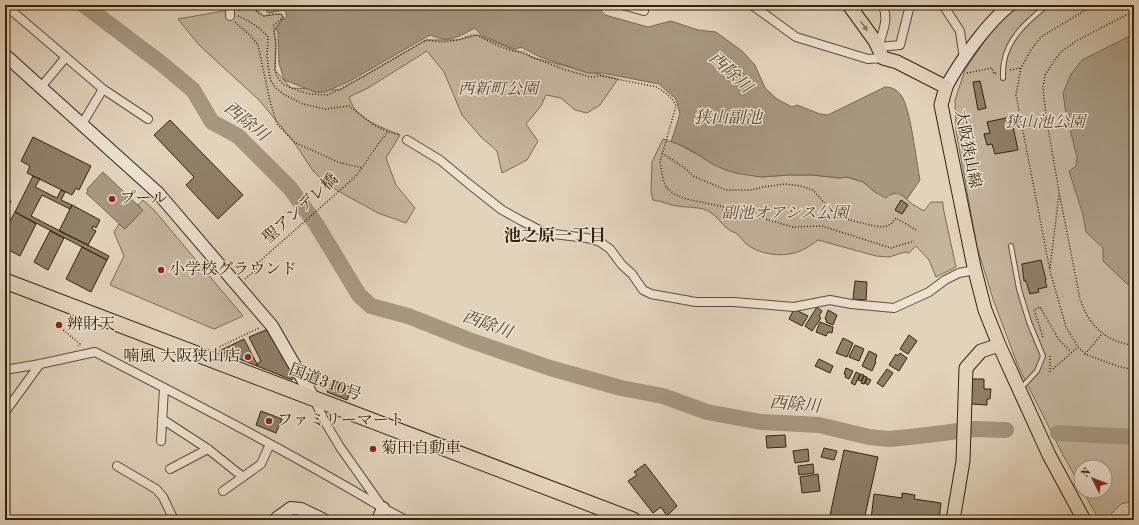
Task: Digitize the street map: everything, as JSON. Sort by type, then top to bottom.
[{"type":"highway","name":"国道310号","points":[[5,281],[632,520]]},
{"type":"main road","points":[[849,5],[880,52],[946,87]]},
{"type":"main road","name":"大阪狭山線","points":[[946,87],[941,105],[975,270],[985,310],[999,345],[1049,455],[1084,520]]},
{"type":"main road","points":[[953,520],[963,460],[966,368],[981,350],[999,345]]},
{"type":"street","points":[[622,5],[644,11]]},
{"type":"street","points":[[752,5],[796,37],[868,59],[880,52],[900,45],[910,5]]},
{"type":"street","points":[[880,52],[885,19],[885,11],[882,5]]},
{"type":"street","points":[[943,5],[960,31],[964,59]]},
{"type":"street","points":[[946,87],[956,70],[998,15],[1010,5]]},
{"type":"street","points":[[5,6],[103,89],[148,119]]},
{"type":"street","points":[[5,55],[158,193],[269,322],[340,447],[383,508]]},
{"type":"street","points":[[41,87],[66,58]]},
{"type":"street","points":[[82,124],[103,89]]},
{"type":"street","points":[[407,140],[440,160],[502,210],[520,220],[545,233],[580,237],[600,242],[610,249],[622,265],[632,274],[643,290],[651,294],[696,302],[734,302],[794,307],[830,300],[851,304],[894,308],[929,292],[944,280],[959,273],[975,270]]},
{"type":"street","points":[[5,370],[95,352],[270,444],[406,520]]},
{"type":"street","points":[[5,412],[40,364]]},
{"type":"street","points":[[161,440],[164,388]]},
{"type":"street","points":[[162,419],[208,449],[243,476]]},
{"type":"street","points":[[223,491],[261,464],[270,444]]},
{"type":"street","points":[[170,469],[208,449]]},
{"type":"street","points":[[117,466],[156,490],[163,497],[174,520]]},
{"type":"street","points":[[277,520],[277,518],[291,508],[301,508],[324,520]]},
{"type":"street","points":[[378,520],[383,508]]},
{"type":"lane","points":[[1003,78],[1004,62],[1012,41],[1024,25],[1047,5]]},
{"type":"lane","points":[[1011,246],[1019,289],[1029,322],[1043,356],[1037,371],[1019,390]]},
{"type":"path","points":[[1094,5],[1041,37],[1031,50],[1021,68],[1016,95],[1050,271],[1066,327],[1085,354],[1117,366],[1134,370]]},
{"type":"path","points":[[230,11],[252,6],[258,13],[264,16],[281,14],[283,17],[274,25],[276,38],[275,70],[277,77],[283,84],[309,94],[328,95],[426,40],[444,42],[458,40],[472,35],[477,35],[498,46],[512,51],[524,52],[534,58],[590,77],[601,76],[657,87],[667,94],[676,106],[660,162],[664,183],[674,194],[686,199],[727,208],[794,227],[822,226],[891,248],[914,241]]},
{"type":"path","points":[[230,11],[246,20],[268,37],[268,72],[275,87],[283,94],[303,104],[325,109],[349,106],[368,121],[388,132],[400,135],[407,140]]},
{"type":"path","points":[[230,11],[235,22],[251,36],[258,45],[270,101],[277,124],[294,142],[338,162],[362,168]]},
{"type":"path","points":[[1134,11],[1076,42],[1061,52],[1045,76],[1043,88],[1059,192],[1080,299],[1084,311],[1092,324],[1102,334],[1114,341],[1134,346]]},
{"type":"path","points":[[965,74],[992,68]]},
{"type":"path","name":"聖アンデレ橋","points":[[238,286],[263,264],[260,260],[355,177],[379,141],[388,132]]},
{"type":"path","points":[[662,153],[686,169],[693,176],[726,190],[752,190],[785,184],[801,186],[813,190],[837,216],[874,226],[885,227],[891,224],[896,218],[916,230]]},
{"type":"path","points":[[1050,271],[1059,192]]},
{"type":"path","points":[[1043,337],[1034,310],[1040,307],[1059,340],[1072,352]]},
{"type":"path","points":[[225,345],[269,322]]},
{"type":"path","points":[[61,328],[80,344]]},
{"type":"path","points":[[1085,354],[1102,334]]},
{"type":"path","points":[[1053,369],[1078,346]]},
{"type":"path","points":[[1048,350],[1050,357],[1050,372]]},
{"type":"green space","name":"狭山池公園","points":[[1020,5],[1134,5],[1134,501],[1121,504],[1105,520],[1099,520],[1087,499],[1113,499],[1113,459],[1073,459],[1073,473],[1018,366],[993,299],[977,247],[956,131],[955,100],[965,70],[998,21]]},
{"type":"green space","name":"西新町公園","points":[[252,6],[264,16],[281,14],[283,17],[274,32],[276,46],[275,70],[291,88],[340,90],[426,40],[458,40],[477,35],[534,58],[618,79],[600,105],[587,113],[575,110],[561,98],[546,95],[541,106],[526,124],[538,141],[527,160],[502,173],[497,151],[481,137],[462,115],[444,72],[427,51],[368,88],[349,97],[352,105],[363,117],[376,125],[400,135],[386,158],[396,185],[415,208],[406,223],[378,213],[326,183],[313,171],[294,142],[259,100],[199,45],[178,19]]},
{"type":"green space","name":"副池オアシス公園","points":[[663,139],[678,144],[726,170],[761,177],[813,175],[839,178],[847,177],[863,182],[875,192],[888,195],[896,193],[901,194],[912,204],[924,211],[931,202],[943,202],[956,267],[936,277],[929,260],[916,246],[909,253],[905,252],[889,257],[876,256],[818,240],[810,246],[797,252],[783,255],[771,254],[754,249],[747,245],[736,233],[731,231],[706,210],[681,207],[653,200],[651,191],[652,162]]},
{"type":"green space","name":"小学校グラウンド","points":[[143,200],[154,210],[243,316],[214,329],[110,285],[124,256],[114,232],[119,224],[125,229],[143,210],[138,205]]},
{"type":"water","name":"狭山副池","points":[[262,5],[596,5],[605,15],[648,27],[671,21],[698,30],[716,32],[742,51],[755,65],[765,88],[777,99],[792,107],[797,105],[820,114],[828,115],[885,87],[896,90],[905,102],[908,112],[920,180],[907,199],[896,193],[891,194],[886,198],[875,192],[863,182],[847,177],[839,178],[813,175],[788,175],[761,177],[726,170],[714,165],[689,149],[671,142],[680,114],[676,99],[659,84],[602,73],[588,73],[540,57],[521,47],[516,49],[509,47],[481,35],[475,28],[450,39],[442,39],[430,35],[350,81],[325,92],[315,92],[284,80],[279,63],[278,33],[276,28],[283,19],[287,17],[285,10],[268,13]]},
{"type":"water","points":[[1134,34],[1134,287],[1127,284],[1103,261],[1103,248],[1086,232],[1083,215],[1069,171],[1076,166],[1077,157],[1066,114],[1063,93],[1071,74],[1082,60]]},
{"type":"water","name":"プール","points":[[103,172],[143,210],[125,229],[86,193],[88,191],[87,189]]},
{"type":"building","points":[[980,81],[986,108],[978,110],[973,82]]},
{"type":"building","points":[[1011,117],[1018,150],[995,154],[992,144],[987,145],[984,134],[990,133],[987,122]]},
{"type":"building","points":[[170,120],[243,195],[218,219],[186,185],[194,177],[154,135]]},
{"type":"building","points":[[33,137],[91,166],[79,190],[76,188],[72,195],[27,173],[30,166],[21,161]]},
{"type":"building","points":[[33,176],[40,179],[35,187],[57,198],[61,190],[65,192],[61,200],[72,205],[70,209],[42,195],[31,216],[109,256],[107,260],[15,212]]},
{"type":"building","points":[[5,198],[11,201],[5,212]]},
{"type":"building","points":[[901,200],[908,205],[902,214],[895,210]]},
{"type":"building","points":[[72,205],[100,220],[96,228],[93,226],[92,229],[96,231],[88,245],[59,231]]},
{"type":"building","points":[[15,212],[36,224],[20,256],[5,248],[5,230]]},
{"type":"building","points":[[50,231],[64,238],[48,270],[34,262]]},
{"type":"building","points":[[82,247],[107,260],[91,292],[66,279]]},
{"type":"building","points":[[1041,260],[1047,287],[1038,289],[1039,292],[1030,294],[1026,281],[1024,281],[1022,264]]},
{"type":"building","points":[[855,281],[867,282],[866,300],[853,299]]},
{"type":"building","points":[[817,307],[822,311],[819,316],[821,318],[812,331],[805,326]]},
{"type":"building","points":[[794,309],[808,316],[802,326],[789,319]]},
{"type":"building","points":[[828,310],[837,315],[833,325],[826,322],[827,320],[825,319]]},
{"type":"building","points":[[820,322],[833,327],[832,333],[828,332],[826,336],[816,332]]},
{"type":"building","name":"辨財天","points":[[60,323],[62,326],[59,329],[56,326]]},
{"type":"building","points":[[266,330],[282,353],[294,376],[292,380],[257,366],[261,361],[249,337]]},
{"type":"building","points":[[909,335],[917,341],[908,354],[900,349]]},
{"type":"building","points":[[843,338],[853,343],[847,357],[836,353]]},
{"type":"building","points":[[244,339],[257,364],[257,366],[219,351]]},
{"type":"building","points":[[855,345],[864,349],[859,361],[849,357]]},
{"type":"building","points":[[869,351],[877,355],[872,371],[862,366]]},
{"type":"building","points":[[900,353],[907,358],[899,371],[889,365],[896,354],[898,356]]},
{"type":"building","points":[[819,359],[833,366],[830,373],[815,366]]},
{"type":"building","points":[[846,368],[853,371],[849,379],[845,377],[846,375],[844,374]]},
{"type":"building","points":[[887,369],[893,373],[883,387],[877,383]]},
{"type":"building","points":[[856,372],[860,374],[855,385],[851,383]]},
{"type":"building","points":[[861,374],[864,375],[861,381],[858,380]]},
{"type":"building","points":[[864,376],[867,377],[864,384],[861,383]]},
{"type":"building","points":[[867,378],[871,380],[868,385],[865,383]]},
{"type":"building","points":[[972,379],[984,379],[984,389],[991,389],[990,399],[987,399],[987,405],[971,404]]},
{"type":"building","points":[[333,380],[352,388],[347,400],[327,392]]},
{"type":"building","points":[[261,411],[282,419],[276,433],[256,425]]},
{"type":"building","points":[[785,435],[786,447],[767,448],[766,436]]},
{"type":"building","points":[[824,448],[837,451],[834,460],[821,457]]},
{"type":"building","points":[[808,449],[809,461],[795,463],[793,451]]},
{"type":"building","points":[[844,450],[878,457],[864,520],[829,520]]},
{"type":"building","points":[[645,464],[677,506],[667,516],[661,507],[653,513],[628,481],[637,475],[634,472]]},
{"type":"building","points":[[813,464],[814,473],[799,475],[798,466]]},
{"type":"building","points":[[818,474],[820,491],[802,493],[800,477]]},
{"type":"building","points":[[902,493],[915,495],[914,499],[941,503],[939,520],[871,519],[874,494],[902,498]]},
{"type":"building","points":[[234,516],[239,520],[230,520]]},
{"type":"waterway","name":"西除川","points":[[84,5],[162,64],[193,90],[212,122],[238,136],[290,188],[316,224],[359,295],[371,306],[408,316],[469,340],[550,368],[621,388],[663,396],[707,412],[761,422],[819,425],[869,437],[889,439],[975,429],[1006,430]]},
{"type":"waterway","name":"西除川","points":[[1058,433],[1134,437]]},
{"type":"place","name":"プール","points":[[112,199]]},
{"type":"place","name":"小学校グラウンド","points":[[161,270]]},
{"type":"place","name":"辨財天","points":[[59,325]]},
{"type":"place","name":"喃風 大阪狭山店","points":[[248,357]]},
{"type":"place","name":"ファミリーマート","points":[[269,421]]},
{"type":"place","name":"菊田自動車","points":[[373,449]]},
{"type":"district","name":"池之原一丁目","points":[[555,236]]}]
